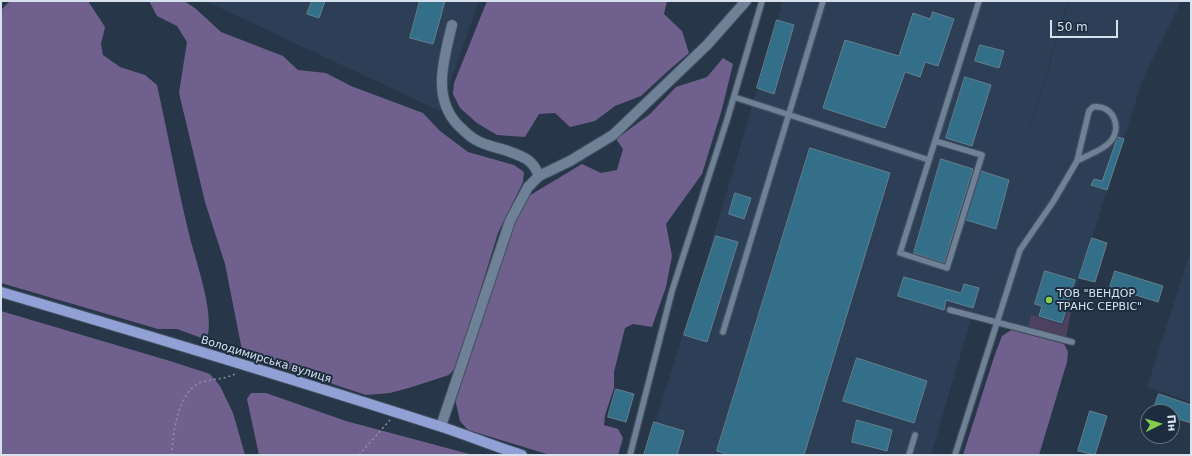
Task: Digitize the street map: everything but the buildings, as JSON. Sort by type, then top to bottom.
[{"type":"main road","name":"Володимирська вулиця","points":[[1,292],[155,337],[441,426],[488,445],[522,455]]},
{"type":"street","points":[[441,426],[510,220],[528,187],[539,176],[570,161],[613,135],[707,45],[746,1]]},
{"type":"street","points":[[452,25],[441,77],[442,93],[455,122],[475,140],[522,156],[534,164],[539,176]]},
{"type":"lane","points":[[630,455],[672,291],[734,97],[762,1]]},
{"type":"lane","points":[[723,332],[823,1]]},
{"type":"lane","points":[[935,141],[982,155],[947,268],[900,253],[929,160],[979,1]]},
{"type":"lane","points":[[734,97],[929,160]]},
{"type":"lane","points":[[955,455],[1020,250],[1053,202],[1077,161],[1089,111],[1093,107],[1104,108],[1112,114],[1115,120],[1115,130],[1112,140],[1106,146],[1077,161]]},
{"type":"lane","points":[[950,310],[1072,342]]},
{"type":"lane","points":[[909,455],[915,436]]},
{"type":"path","points":[[172,455],[175,426],[189,390],[200,382],[224,379],[248,367]]},
{"type":"path","points":[[359,455],[396,412]]},
{"type":"shaded area","points":[[10,1],[88,1],[105,27],[101,44],[103,55],[120,67],[145,75],[157,85],[189,234],[207,302],[209,329],[207,340],[177,329],[158,329],[1,283],[1,10]]},
{"type":"shaded area","points":[[149,1],[184,1],[195,8],[221,32],[283,56],[298,70],[326,73],[351,86],[423,113],[440,131],[468,152],[514,165],[524,172],[523,182],[498,233],[457,366],[449,375],[390,393],[366,395],[255,358],[242,350],[225,264],[205,202],[179,93],[187,42],[177,26],[157,16]]},
{"type":"shaded area","points":[[205,1],[479,1],[440,111]]},
{"type":"shaded area","points":[[487,1],[667,1],[664,14],[682,31],[689,53],[641,96],[615,106],[595,121],[570,127],[555,113],[539,114],[525,137],[497,135],[477,123],[460,108],[453,94],[454,83]]},
{"type":"shaded area","points":[[783,1],[1068,1],[1008,200],[1069,1],[1181,2],[1144,76],[1079,278],[1066,337],[973,312],[931,455],[645,455],[714,235]]},
{"type":"shaded area","points":[[723,58],[733,64],[722,109],[702,174],[666,224],[672,256],[666,287],[652,327],[633,324],[625,328],[614,372],[614,388],[605,415],[604,425],[618,429],[623,438],[618,455],[550,455],[468,430],[460,421],[455,399],[516,218],[527,197],[582,164],[601,173],[617,170],[623,149],[616,139],[650,114],[676,87],[707,77]]},
{"type":"shaded area","points":[[1191,250],[1191,402],[1147,387]]},
{"type":"shaded area","points":[[1,311],[210,374],[220,386],[233,413],[245,455],[1,455]]},
{"type":"shaded area","points":[[1067,312],[1071,313],[1066,337],[1001,319],[1028,326],[1031,315],[1063,325]]},
{"type":"shaded area","points":[[1011,330],[1064,344],[1068,352],[1067,362],[1039,455],[963,455],[1002,336]]},
{"type":"shaded area","points":[[251,393],[266,393],[346,421],[473,455],[259,455],[247,399]]},
{"type":"place","name":"ТОВ \"ВЕНДОР ТРАНС СЕРВІС\"","points":[[1049,300]]}]
